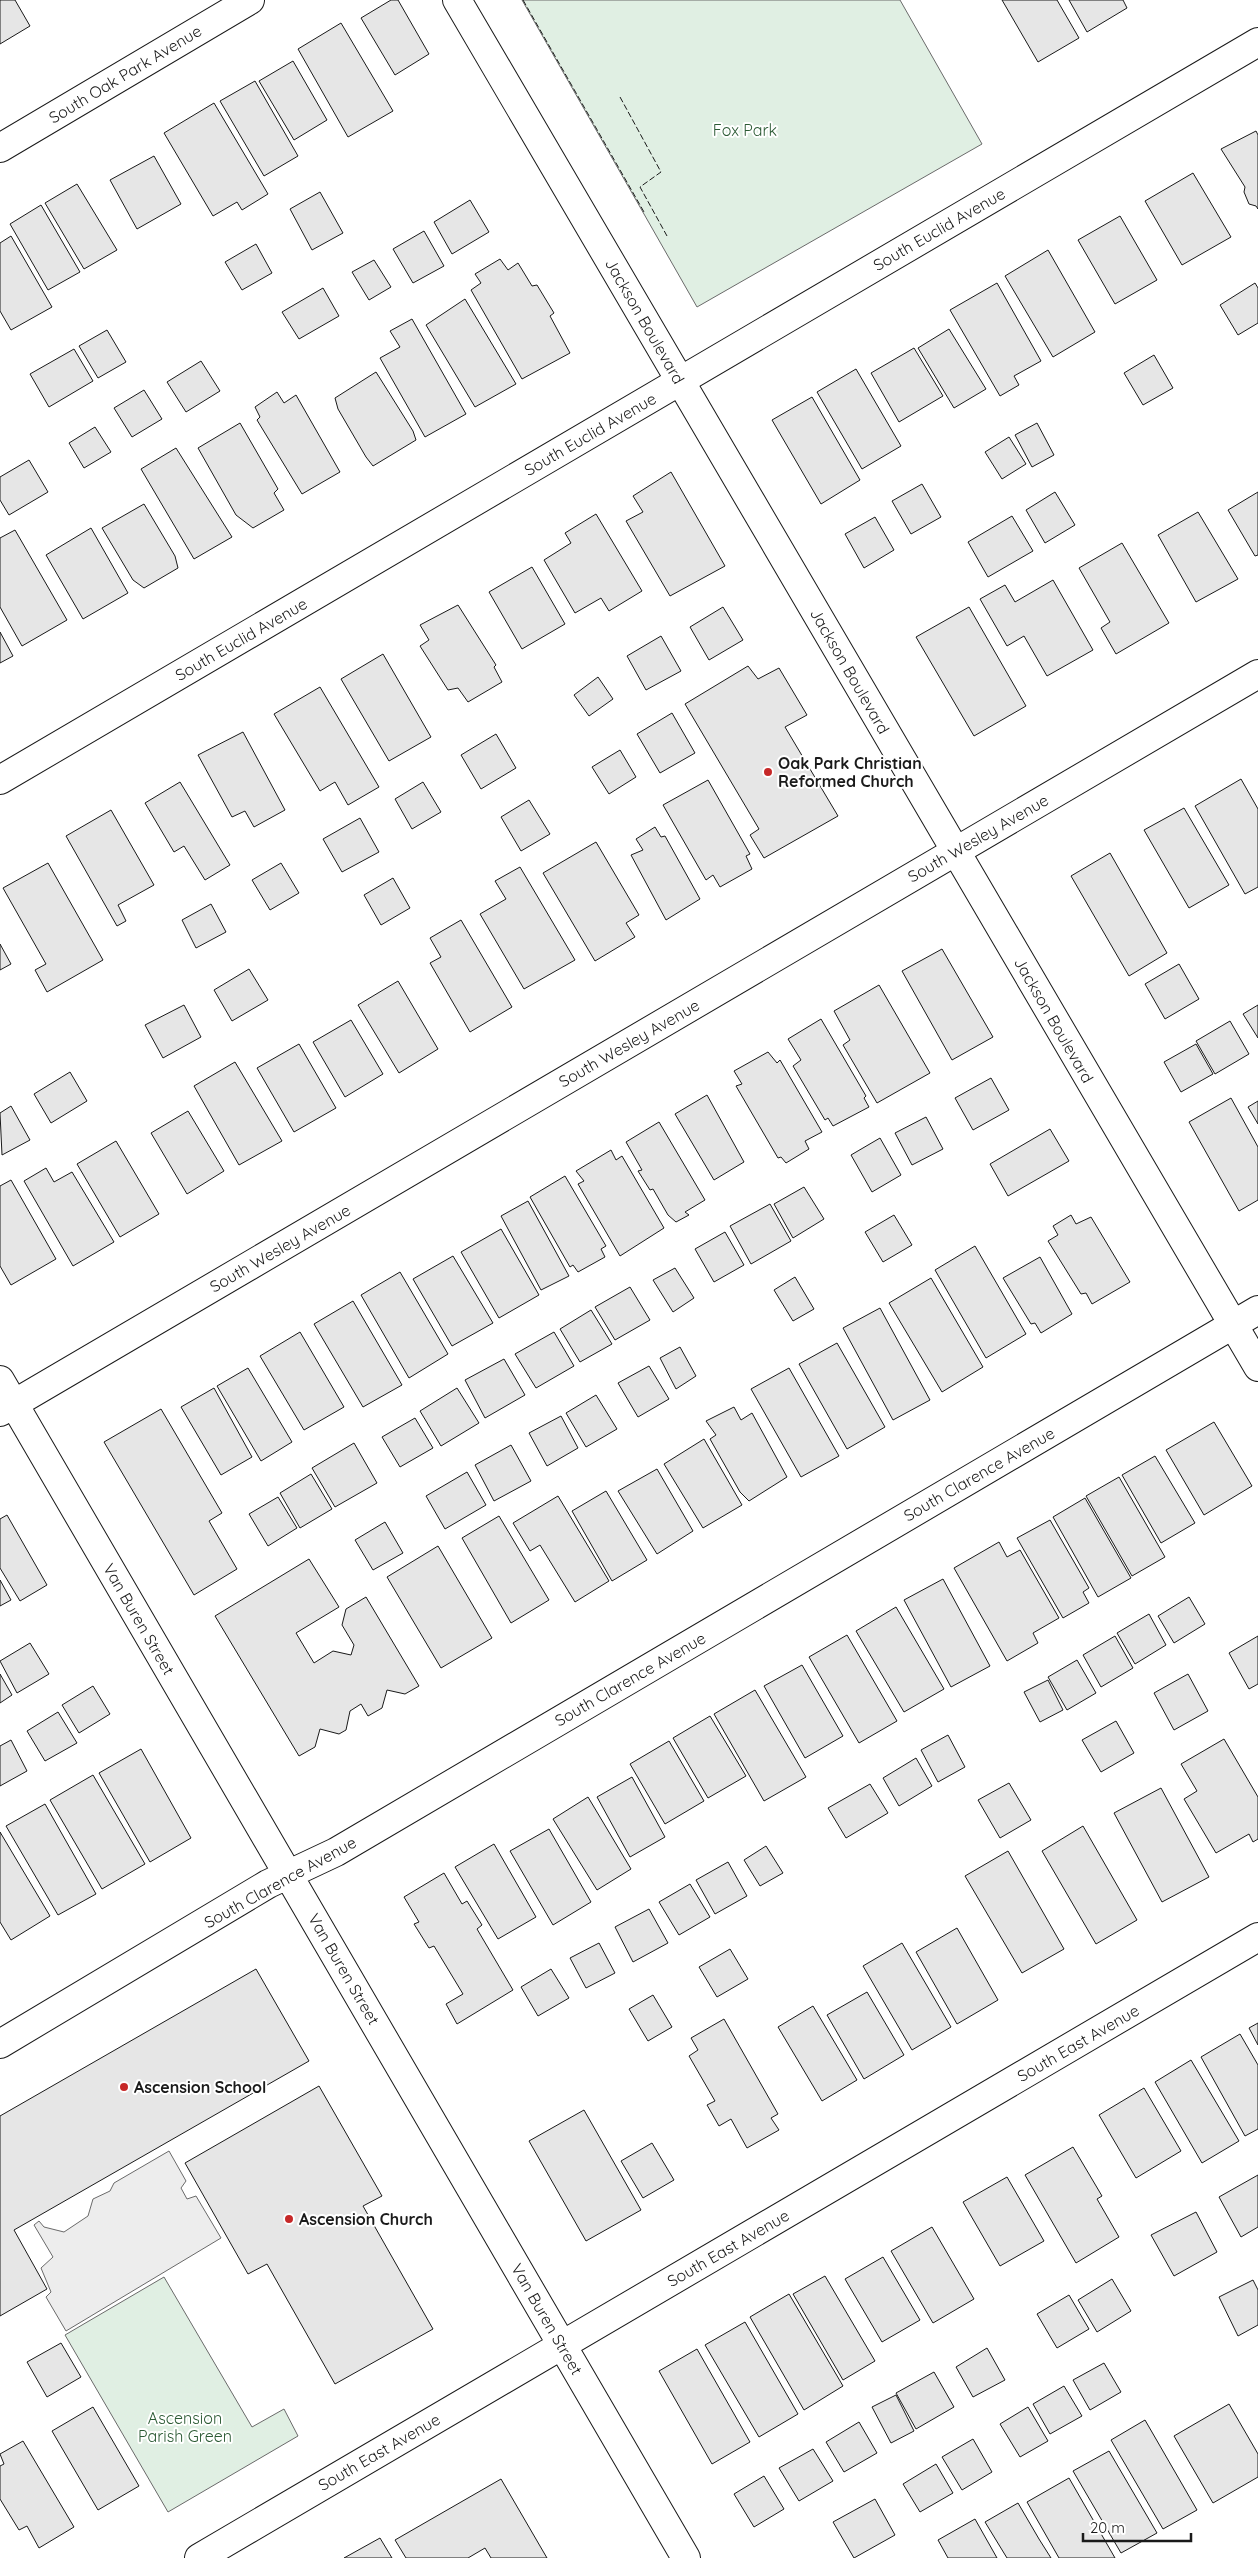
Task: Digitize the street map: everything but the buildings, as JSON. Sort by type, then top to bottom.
[{"type":"street","name":"South Oak Park Avenue","points":[[0,148],[250,0]]},
{"type":"street","name":"Jackson Boulevard","points":[[456,0],[1258,1368]]},
{"type":"street","name":"South Euclid Avenue","points":[[0,780],[1258,42]]},
{"type":"street","name":"South Wesley Avenue","points":[[7,1408],[1258,674]]},
{"type":"street","name":"South Clarence Avenue","points":[[0,2044],[268,1884],[344,1847],[1258,1310]]},
{"type":"street","name":"Van Buren Street","points":[[0,1380],[7,1408],[289,1875],[686,2558]]},
{"type":"street","name":"South East Avenue","points":[[199,2558],[1258,1937]]},
{"type":"green space","name":"Fox Park","points":[[522,0],[900,0],[982,144],[697,307]]},
{"type":"green space","name":"Ascension Parish Green","points":[[164,2277],[252,2427],[284,2409],[298,2436],[168,2512],[65,2335]]},
{"type":"shaded area","points":[[169,2151],[186,2181],[181,2188],[187,2199],[196,2196],[221,2238],[66,2331],[46,2297],[51,2292],[41,2268],[53,2257],[34,2225],[39,2221],[44,2227],[64,2232],[88,2216],[93,2199],[110,2191],[114,2183]]},
{"type":"fence","points":[[523,0],[644,212]]},
{"type":"fence","points":[[620,97],[661,172],[640,187],[667,236]]},
{"type":"place","name":"Oak Park Christian Reformed Church","points":[[768,772]]},
{"type":"place","name":"Ascension School","points":[[124,2087]]},
{"type":"place","name":"Ascension Church","points":[[289,2219]]}]
